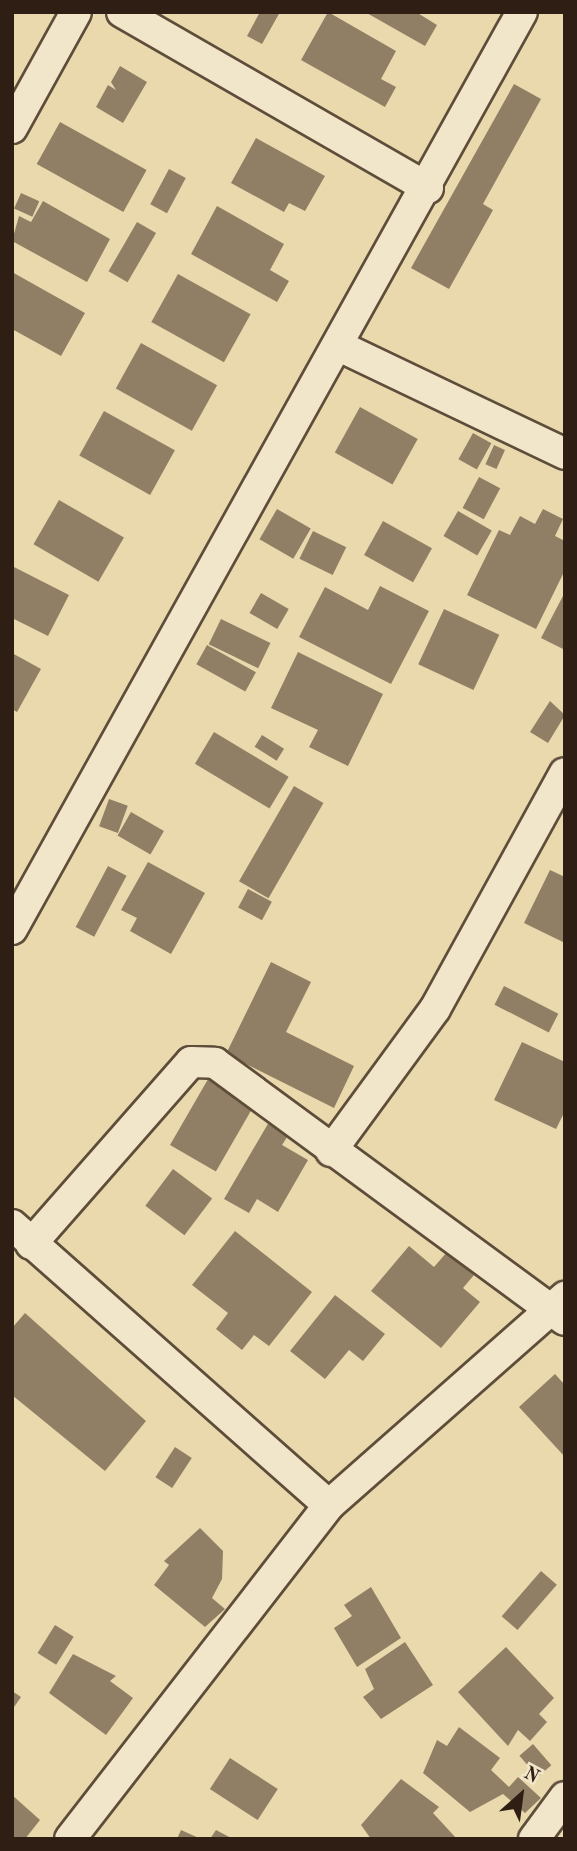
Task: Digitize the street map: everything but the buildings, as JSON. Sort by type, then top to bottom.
[{"type":"street","points":[[12,128],[76,12]]},
{"type":"street","points":[[122,12],[428,188]]},
{"type":"street","points":[[15,920],[428,188],[522,12]]},
{"type":"street","points":[[339,346],[565,454]]},
{"type":"street","points":[[331,1150],[435,1009],[565,773]]},
{"type":"street","points":[[70,1839],[329,1505],[560,1311],[331,1150],[215,1063],[191,1062],[22,1234],[329,1505]]},
{"type":"street","points":[[534,1839],[565,1797]]}]
